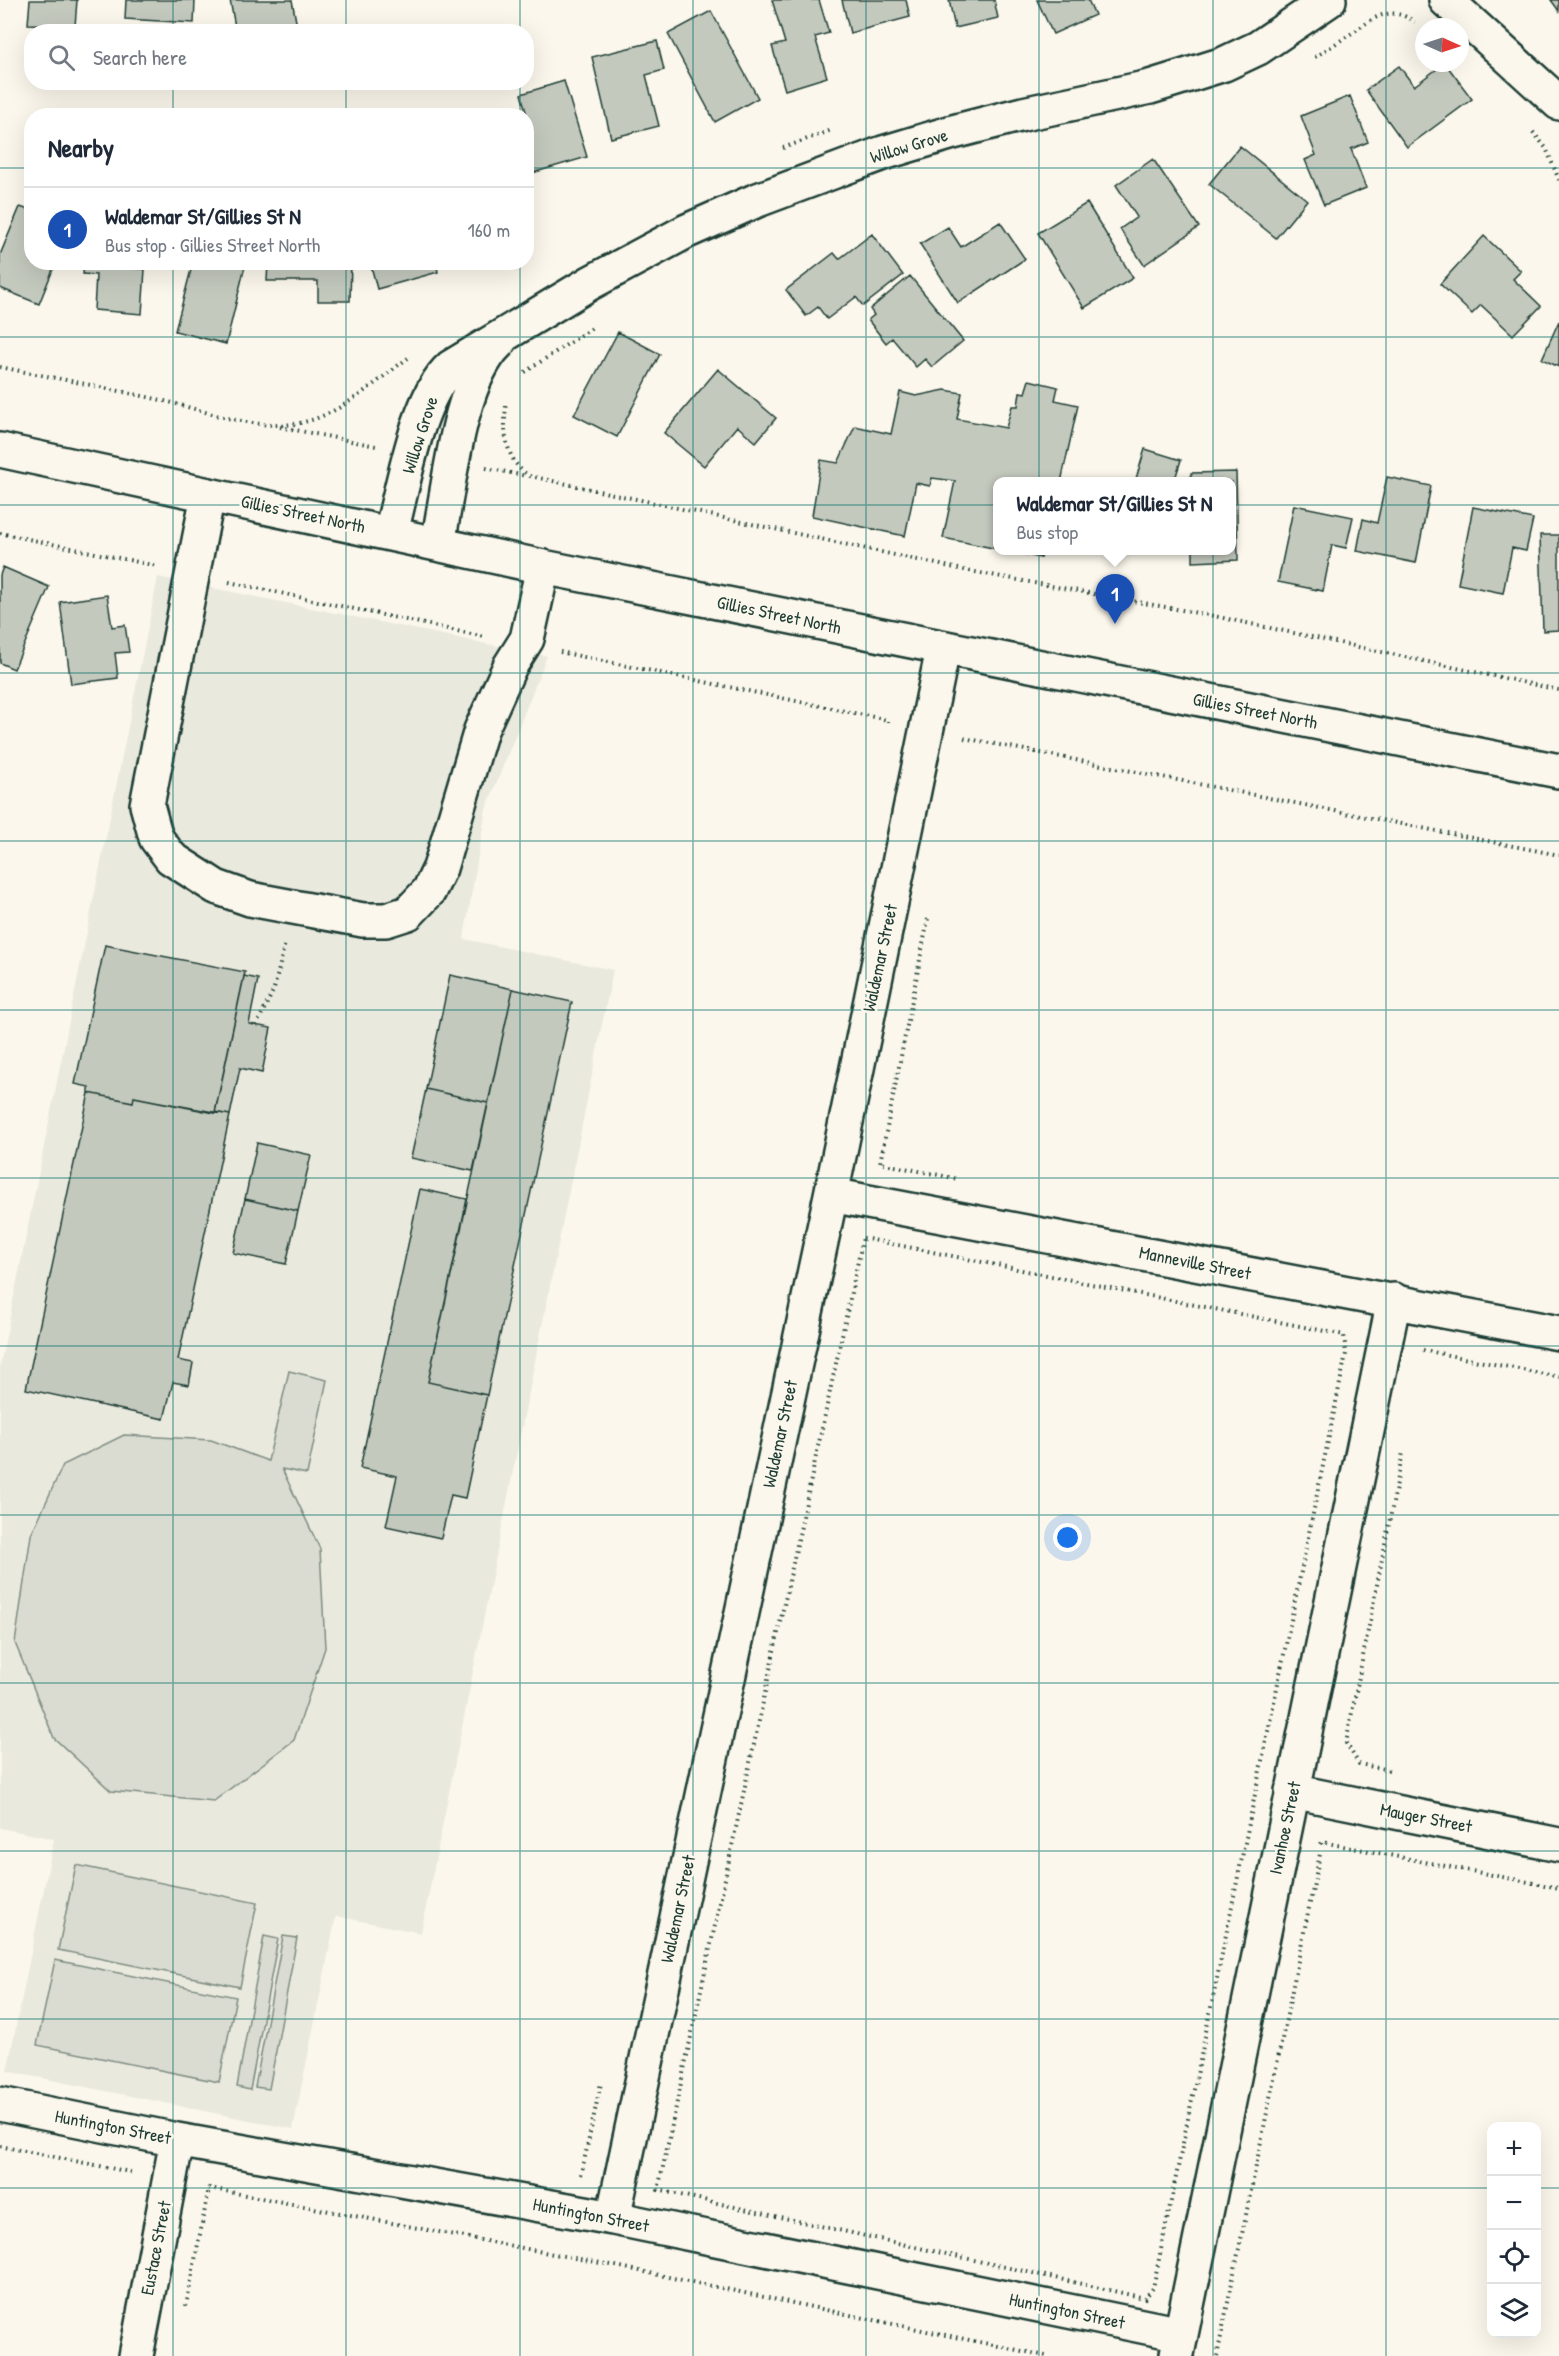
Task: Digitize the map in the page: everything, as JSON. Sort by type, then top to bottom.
[{"type":"street","name":"Willow Grove","points":[[392,532],[422,420],[434,390],[451,368],[608,273],[687,231],[755,201],[883,153],[1023,114],[1150,87],[1224,64],[1257,48],[1329,0]]},
{"type":"street","points":[[1446,0],[1559,103]]},
{"type":"street","name":"Willow Grove","points":[[438,543],[467,398],[482,365],[504,336]]},
{"type":"street","name":"Gillies Street North","points":[[0,450],[392,532],[543,567],[1559,771]]},
{"type":"street","points":[[208,495],[147,805],[151,826],[171,858],[216,887],[250,899],[363,920],[397,918],[413,909],[429,891],[440,868],[481,730],[510,666],[524,645],[543,567]]},
{"type":"street","name":"Waldemar Street","points":[[613,2218],[831,1195],[944,649]]},
{"type":"street","name":"Manneville Street","points":[[831,1195],[1559,1333]]},
{"type":"street","name":"Ivanhoe Street","points":[[1178,2345],[1394,1300]]},
{"type":"street","name":"Mauger Street","points":[[1292,1791],[1559,1845]]},
{"type":"street","name":"Huntington Street","points":[[0,2104],[177,2140],[613,2218],[1178,2345]]},
{"type":"street","name":"Eustace Street","points":[[136,2356],[177,2140]]},
{"type":"path","points":[[1314,58],[1384,13],[1402,14],[1415,23]]},
{"type":"path","points":[[518,379],[537,362],[600,323]]},
{"type":"path","points":[[0,367],[271,425],[309,421],[350,399]]},
{"type":"path","points":[[507,396],[505,436],[508,449],[515,463],[530,476],[974,572],[1214,616],[1559,690]]},
{"type":"path","points":[[385,617],[888,720]]},
{"type":"path","points":[[962,748],[964,737],[1559,855]]},
{"type":"path","points":[[880,1163],[930,910]]},
{"type":"path","points":[[256,1026],[274,990],[285,942]]},
{"type":"path","points":[[1421,1360],[1423,1349],[1559,1377]]},
{"type":"path","points":[[1392,1771],[1359,1764],[1346,1743],[1405,1442]]},
{"type":"path","points":[[1217,2356],[1317,1879],[1322,1842],[1559,1888]]},
{"type":"path","points":[[0,2146],[138,2174]]},
{"type":"path","points":[[185,2311],[209,2188],[611,2265],[1046,2356]]},
{"type":"shaded area","points":[[158,577],[547,656],[486,809],[464,939],[613,970],[421,1933],[336,1916],[293,2129],[7,2071],[54,1839],[0,1828],[0,1366]]},
{"type":"shaded area","points":[[289,1371],[327,1380],[307,1474],[282,1469],[320,1549],[325,1648],[294,1740],[214,1801],[111,1791],[54,1738],[15,1643],[31,1535],[63,1465],[124,1435],[211,1440],[268,1461]]},
{"type":"shaded area","points":[[76,1865],[257,1903],[240,1987],[58,1950]]},
{"type":"shaded area","points":[[264,1936],[278,1939],[250,2090],[237,2087]]},
{"type":"shaded area","points":[[283,1936],[297,1938],[269,2089],[255,2087]]},
{"type":"shaded area","points":[[55,1960],[236,1997],[219,2082],[37,2045]]},
{"type":"building","points":[[30,0],[77,0],[75,24],[28,24]]},
{"type":"building","points":[[126,0],[195,0],[194,23],[125,19]]},
{"type":"building","points":[[230,0],[292,0],[296,24],[234,24]]},
{"type":"building","points":[[772,0],[819,0],[829,33],[815,37],[827,77],[785,90],[772,46],[785,43]]},
{"type":"building","points":[[842,0],[906,0],[910,17],[850,33]]},
{"type":"building","points":[[949,0],[994,0],[998,18],[955,28]]},
{"type":"building","points":[[1037,0],[1088,0],[1095,15],[1053,34]]},
{"type":"building","points":[[1551,0],[1559,0],[1559,11]]},
{"type":"building","points":[[711,11],[758,98],[715,122],[668,34]]},
{"type":"building","points":[[657,41],[664,70],[646,75],[659,126],[611,138],[592,57]]},
{"type":"building","points":[[1399,66],[1414,86],[1433,72],[1452,72],[1472,99],[1407,147],[1366,90]]},
{"type":"building","points":[[564,81],[587,157],[534,173],[534,108],[525,108],[521,94]]},
{"type":"building","points":[[1350,96],[1368,142],[1351,149],[1366,188],[1324,205],[1305,160],[1316,155],[1301,116]]},
{"type":"building","points":[[1240,146],[1307,200],[1276,238],[1209,184]]},
{"type":"building","points":[[1153,159],[1199,227],[1144,265],[1120,229],[1137,217],[1116,185]]},
{"type":"building","points":[[1087,203],[1133,278],[1084,308],[1038,233]]},
{"type":"building","points":[[20,207],[24,208],[24,270],[53,270],[39,304],[0,288],[0,255]]},
{"type":"building","points":[[1000,222],[1025,259],[958,303],[920,244],[948,227],[961,247]]},
{"type":"building","points":[[872,234],[903,275],[863,306],[856,297],[827,319],[818,307],[806,316],[786,290],[834,253],[839,259]]},
{"type":"building","points":[[1484,236],[1521,271],[1513,279],[1541,306],[1513,335],[1481,305],[1472,314],[1440,284]]},
{"type":"building","points":[[83,270],[145,270],[142,314],[94,310],[96,275],[83,274]]},
{"type":"building","points":[[191,270],[244,270],[226,344],[175,331]]},
{"type":"building","points":[[268,270],[351,270],[350,301],[318,301],[318,281],[267,281]]},
{"type":"building","points":[[372,270],[438,270],[438,272],[377,289]]},
{"type":"building","points":[[910,276],[963,341],[932,367],[925,359],[916,367],[892,338],[886,343],[868,320],[874,315],[870,309]]},
{"type":"building","points":[[1559,321],[1559,367],[1542,359]]},
{"type":"building","points":[[618,332],[660,354],[617,437],[574,415]]},
{"type":"building","points":[[718,369],[776,418],[756,442],[737,426],[704,466],[664,433]]},
{"type":"building","points":[[1029,380],[1058,387],[1055,400],[1078,405],[1062,477],[993,477],[993,548],[943,538],[955,481],[932,478],[930,486],[916,483],[905,536],[812,516],[821,460],[838,463],[855,426],[891,434],[900,392],[916,396],[945,390],[962,393],[957,419],[1006,428],[1012,406],[1018,406],[1020,392],[1025,393]]},
{"type":"building","points":[[1145,449],[1181,460],[1176,477],[1137,477]]},
{"type":"building","points":[[1236,472],[1238,560],[1193,562],[1193,555],[1236,555],[1236,477],[1191,477],[1191,473]]},
{"type":"building","points":[[1387,477],[1431,486],[1416,563],[1357,551],[1363,519],[1377,523]]},
{"type":"building","points":[[1294,505],[1353,517],[1346,548],[1332,545],[1323,591],[1278,582]]},
{"type":"building","points":[[1473,507],[1533,519],[1526,551],[1512,548],[1503,593],[1458,584]]},
{"type":"building","points":[[1540,535],[1559,535],[1559,630],[1543,631]]},
{"type":"building","points":[[3,567],[49,587],[14,669],[0,663],[0,575]]},
{"type":"building","points":[[107,595],[112,627],[125,625],[129,652],[115,653],[118,678],[71,684],[60,602]]},
{"type":"building","points":[[105,945],[245,972],[215,1113],[134,1097],[133,1102],[89,1093],[89,1087],[75,1084]]},
{"type":"building","points":[[450,975],[513,989],[488,1103],[426,1089]]},
{"type":"building","points":[[244,976],[258,979],[249,1024],[271,1028],[262,1073],[240,1068],[230,1115],[215,1112]]},
{"type":"building","points":[[513,989],[572,1002],[487,1395],[428,1382]]},
{"type":"building","points":[[426,1089],[488,1103],[473,1171],[411,1158]]},
{"type":"building","points":[[89,1093],[133,1102],[134,1097],[230,1115],[178,1360],[193,1363],[189,1385],[173,1382],[164,1419],[26,1389]]},
{"type":"building","points":[[257,1143],[311,1155],[298,1211],[245,1199]]},
{"type":"building","points":[[420,1189],[467,1199],[428,1382],[487,1395],[465,1498],[451,1495],[441,1538],[386,1526],[397,1476],[360,1468]]},
{"type":"building","points":[[245,1199],[298,1211],[286,1264],[233,1253]]},
{"type":"place","name":"Waldemar St/Gillies St N","points":[[1115,624]]}]
